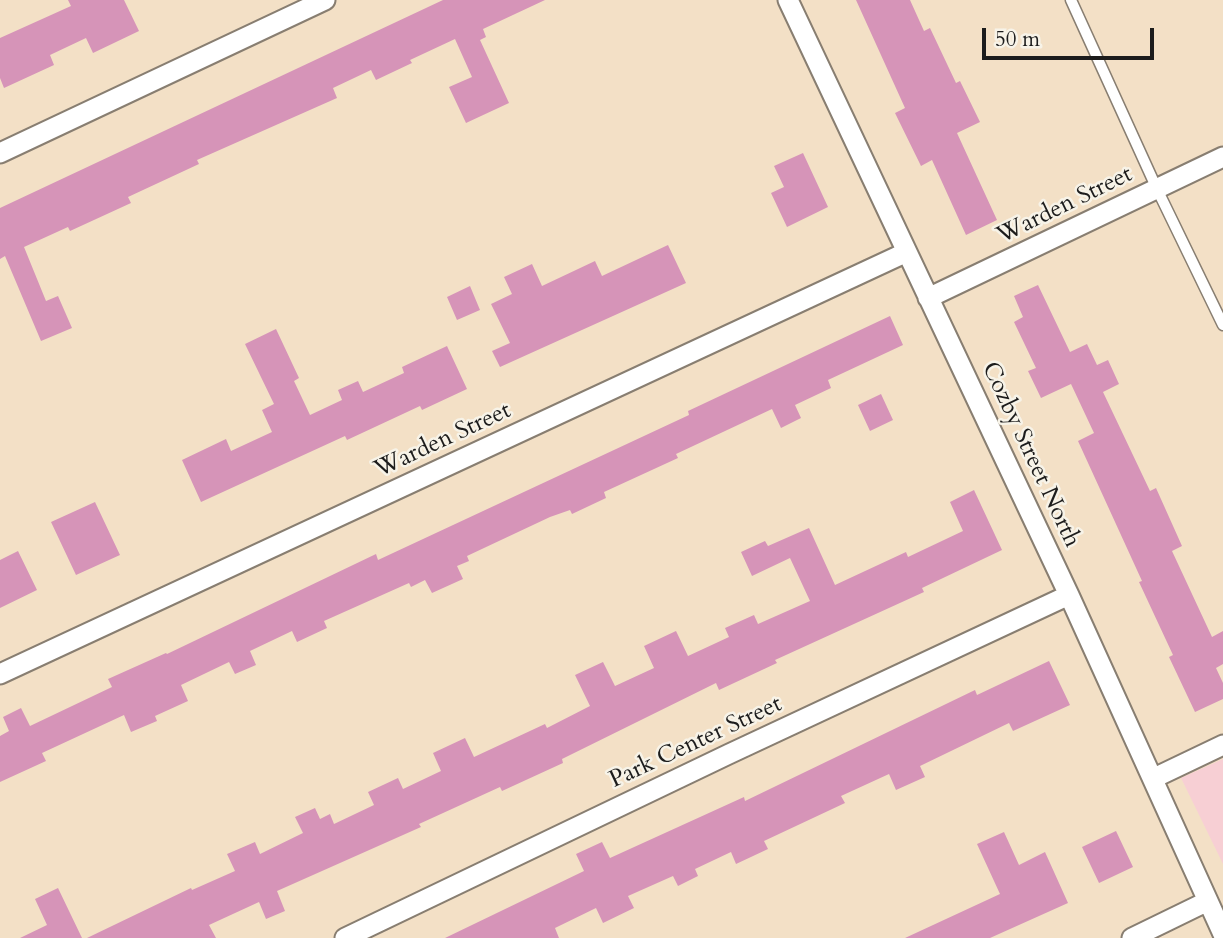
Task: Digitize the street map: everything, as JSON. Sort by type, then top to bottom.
[{"type":"street","points":[[0,153],[325,0]]},
{"type":"street","name":"Cozby Street North","points":[[788,0],[1069,594],[1223,934]]},
{"type":"street","name":"Warden Street","points":[[928,298],[1223,158]]},
{"type":"street","name":"Warden Street","points":[[0,674],[907,252]]},
{"type":"street","name":"Park Center Street","points":[[345,938],[1069,594]]},
{"type":"street","points":[[1154,778],[1223,744]]},
{"type":"street","points":[[1132,938],[1208,901]]},
{"type":"lane","points":[[1070,0],[1223,325]]},
{"type":"shaded area","points":[[1223,759],[1223,864],[1181,778]]},
{"type":"building","points":[[68,0],[124,0],[139,31],[93,53],[86,38],[50,55],[54,65],[4,88],[0,78],[0,38],[71,6]]},
{"type":"building","points":[[443,0],[545,0],[483,29],[486,37],[480,40],[509,103],[466,123],[449,87],[472,77],[455,39],[376,80],[371,70],[333,88],[337,98],[197,160],[199,164],[128,197],[131,203],[70,231],[68,227],[24,247],[46,301],[58,296],[72,328],[41,341],[5,256],[0,259],[0,208]]},
{"type":"building","points":[[856,0],[910,0],[924,31],[930,28],[956,83],[960,81],[980,122],[957,133],[997,220],[966,235],[932,160],[921,166],[895,113],[905,108]]},
{"type":"building","points":[[803,153],[828,207],[787,227],[771,193],[784,187],[774,166]]},
{"type":"building","points":[[668,245],[686,283],[500,367],[492,351],[510,343],[491,304],[512,294],[504,277],[532,264],[542,286],[595,261],[602,276]]},
{"type":"building","points":[[1038,285],[1070,352],[1087,344],[1097,365],[1108,360],[1119,384],[1103,392],[1150,491],[1156,488],[1182,546],[1172,551],[1212,637],[1223,631],[1223,664],[1216,668],[1223,683],[1223,699],[1195,712],[1169,657],[1173,655],[1139,582],[1142,581],[1078,441],[1094,433],[1071,384],[1041,398],[1028,371],[1036,368],[1014,322],[1023,317],[1014,296]]},
{"type":"building","points":[[470,286],[480,310],[457,320],[447,297]]},
{"type":"building","points":[[890,316],[903,345],[828,380],[831,388],[795,405],[801,418],[781,428],[772,409],[676,454],[678,458],[604,492],[606,498],[572,514],[570,510],[550,517],[467,556],[469,561],[457,566],[463,579],[432,593],[425,580],[411,587],[409,583],[324,621],[327,628],[297,642],[292,631],[250,651],[256,665],[235,674],[229,662],[181,685],[188,701],[155,716],[157,721],[131,732],[124,715],[42,753],[46,761],[0,782],[0,736],[9,731],[3,717],[21,708],[30,726],[112,687],[108,679],[167,654],[376,554],[378,560],[689,415],[688,411]]},
{"type":"building","points":[[276,329],[299,378],[294,381],[310,415],[342,400],[338,390],[358,381],[363,392],[404,373],[402,367],[447,346],[467,389],[422,410],[420,406],[347,440],[345,436],[201,502],[182,460],[226,439],[231,451],[272,432],[262,410],[274,404],[245,344]]},
{"type":"building","points":[[881,394],[893,420],[870,431],[858,405]]},
{"type":"building","points":[[974,490],[1002,550],[922,588],[924,592],[775,660],[777,663],[719,690],[716,683],[562,759],[563,763],[502,791],[500,787],[419,824],[421,827],[277,891],[285,911],[266,919],[259,902],[209,925],[216,938],[87,938],[191,888],[192,890],[235,871],[227,854],[255,842],[260,854],[303,833],[295,817],[315,808],[320,819],[330,814],[334,824],[374,805],[368,792],[398,778],[403,789],[441,771],[433,753],[465,738],[474,757],[545,724],[547,728],[590,706],[575,675],[603,662],[615,686],[654,668],[644,646],[676,631],[688,656],[729,637],[725,628],[754,615],[758,624],[810,601],[790,558],[752,576],[741,552],[765,541],[768,546],[809,528],[835,585],[906,552],[908,557],[963,531],[950,502]]},
{"type":"building","points":[[95,502],[120,555],[76,575],[51,522]]},
{"type":"building","points":[[18,551],[37,590],[0,608],[0,560]]},
{"type":"building","points":[[1049,661],[1070,705],[1013,731],[1009,723],[920,766],[925,777],[896,790],[889,774],[841,796],[845,803],[764,841],[768,849],[736,864],[731,852],[695,869],[698,876],[678,886],[673,876],[628,896],[634,908],[603,923],[596,908],[555,928],[559,938],[445,938],[584,871],[576,854],[602,842],[610,858],[744,797],[745,801],[975,690],[977,695]]},
{"type":"building","points":[[1116,831],[1133,867],[1099,883],[1082,847]]},
{"type":"building","points":[[1004,832],[1019,865],[1045,852],[1068,903],[990,938],[905,938],[1000,894],[977,844]]},
{"type":"building","points":[[58,888],[82,938],[20,938],[47,925],[35,899]]}]
